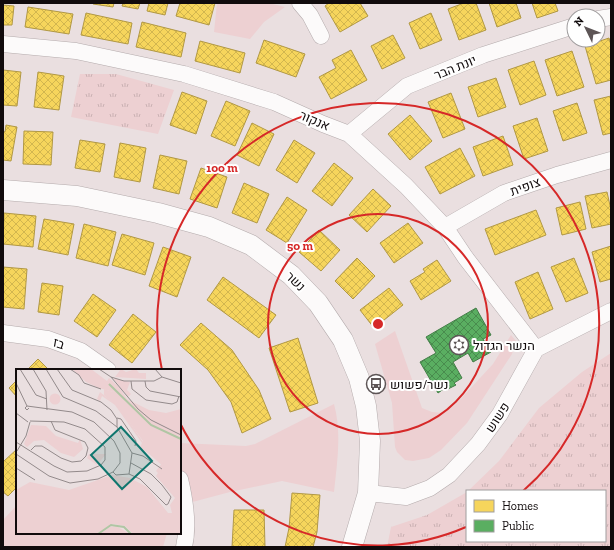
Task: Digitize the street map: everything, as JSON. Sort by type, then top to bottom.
[{"type":"street","points":[[300,3],[310,15],[321,36]]},
{"type":"street","name":"יונת הבר","points":[[349,134],[407,86],[483,55],[566,29]]},
{"type":"street","name":"אנקור","points":[[3,44],[76,52],[184,74],[274,102],[349,134],[406,186],[445,227],[465,258],[536,349]]},
{"type":"street","name":"צופית","points":[[445,227],[504,193],[557,174],[611,160]]},
{"type":"street","name":"נשר","points":[[3,190],[77,196],[158,213],[209,227],[251,245],[291,275],[318,303],[343,340],[359,378],[366,406],[370,441],[368,493],[352,547]]},
{"type":"street","points":[[536,349],[611,311]]},
{"type":"street","name":"בז","points":[[3,333],[48,339],[81,351],[107,369]]},
{"type":"street","name":"פשוש","points":[[368,493],[406,497],[430,488],[449,475],[478,444],[500,414],[536,349]]},
{"type":"street","points":[[181,483],[184,495],[186,537],[184,547]]},
{"type":"green space","points":[[217,3],[269,3],[285,7],[264,22],[250,39],[214,32]]},
{"type":"green space","points":[[80,74],[116,74],[174,90],[158,134],[71,117]]},
{"type":"green space","points":[[395,331],[422,408],[432,412],[443,413],[455,405],[493,364],[511,335],[516,341],[512,354],[467,423],[441,450],[429,458],[413,461],[405,460],[397,452],[395,447],[392,403],[375,344]]},
{"type":"green space","points":[[611,353],[611,547],[387,547],[391,527],[427,515],[466,493],[466,542],[606,542],[606,490],[469,490],[499,461],[539,408],[582,372]]},
{"type":"green space","points":[[334,404],[338,426],[338,437],[334,492],[282,481],[230,492],[185,504],[181,468],[181,443],[246,446],[255,444]]},
{"type":"green space","points":[[16,506],[16,534],[167,534],[163,547],[3,547],[3,520]]},
{"type":"building: Homes","points":[[93,3],[114,3],[113,7]]},
{"type":"building: Homes","points":[[123,3],[140,3],[138,9],[122,6]]},
{"type":"building: Homes","points":[[149,3],[168,3],[165,15],[147,11]]},
{"type":"building: Homes","points":[[180,3],[215,3],[209,25],[176,16]]},
{"type":"building: Homes","points":[[329,3],[360,3],[368,16],[340,32],[325,6]]},
{"type":"building: Homes","points":[[464,3],[476,3],[486,30],[459,40],[448,9]]},
{"type":"building: Homes","points":[[489,3],[516,3],[521,18],[497,27]]},
{"type":"building: Homes","points":[[532,3],[555,3],[558,11],[537,18]]},
{"type":"building: Homes","points":[[3,5],[14,6],[12,25],[3,25]]},
{"type":"building: Homes","points":[[28,7],[73,14],[69,34],[25,27]]},
{"type":"building: Homes","points":[[86,13],[132,23],[128,44],[81,35]]},
{"type":"building: Homes","points":[[431,13],[442,40],[420,49],[409,23]]},
{"type":"building: Homes","points":[[142,22],[186,33],[181,57],[136,47]]},
{"type":"building: Homes","points":[[393,35],[405,58],[382,69],[371,46]]},
{"type":"building: Homes","points":[[609,38],[611,45],[611,80],[596,84],[586,48],[606,48],[606,39]]},
{"type":"building: Homes","points":[[264,40],[305,54],[296,77],[256,63]]},
{"type":"building: Homes","points":[[200,41],[245,53],[240,73],[195,61]]},
{"type":"building: Homes","points":[[351,50],[367,80],[331,99],[319,77],[336,68],[332,60]]},
{"type":"building: Homes","points":[[572,51],[584,87],[557,96],[545,60]]},
{"type":"building: Homes","points":[[534,61],[546,95],[520,105],[508,70]]},
{"type":"building: Homes","points":[[3,70],[21,72],[17,106],[3,105]]},
{"type":"building: Homes","points":[[38,72],[64,76],[59,110],[34,107]]},
{"type":"building: Homes","points":[[496,78],[506,107],[478,117],[468,87]]},
{"type":"building: Homes","points":[[182,92],[207,101],[196,134],[170,125]]},
{"type":"building: Homes","points":[[451,93],[465,129],[443,138],[428,102]]},
{"type":"building: Homes","points":[[611,96],[611,133],[603,135],[594,100]]},
{"type":"building: Homes","points":[[226,101],[250,111],[235,146],[211,136]]},
{"type":"building: Homes","points":[[577,103],[587,133],[563,141],[553,111]]},
{"type":"building: Homes","points":[[410,115],[432,141],[410,160],[388,134]]},
{"type":"building: Homes","points":[[537,118],[548,151],[524,159],[513,126]]},
{"type":"building: Homes","points":[[252,123],[274,134],[259,166],[237,155]]},
{"type":"building: Homes","points":[[6,125],[17,127],[11,161],[3,160],[3,131],[5,132]]},
{"type":"building: Homes","points":[[24,131],[53,132],[51,165],[23,164]]},
{"type":"building: Homes","points":[[503,136],[513,165],[483,176],[473,147]]},
{"type":"building: Homes","points":[[80,140],[105,144],[100,172],[75,168]]},
{"type":"building: Homes","points":[[294,140],[315,153],[297,183],[276,170]]},
{"type":"building: Homes","points":[[120,143],[146,148],[140,182],[114,177]]},
{"type":"building: Homes","points":[[460,148],[475,176],[440,194],[425,167]]},
{"type":"building: Homes","points":[[160,155],[187,161],[179,194],[153,188]]},
{"type":"building: Homes","points":[[334,163],[353,178],[332,206],[312,191]]},
{"type":"building: Homes","points":[[201,168],[227,177],[217,208],[190,199]]},
{"type":"building: Homes","points":[[244,183],[269,194],[257,223],[232,213]]},
{"type":"building: Homes","points":[[373,189],[391,206],[367,232],[349,215]]},
{"type":"building: Homes","points":[[607,192],[611,210],[611,224],[592,228],[585,196]]},
{"type":"building: Homes","points":[[287,197],[307,210],[287,243],[266,230]]},
{"type":"building: Homes","points":[[580,202],[586,229],[562,235],[556,208]]},
{"type":"building: Homes","points":[[536,210],[546,235],[495,255],[485,229]]},
{"type":"building: Homes","points":[[4,213],[36,216],[33,247],[3,244]]},
{"type":"building: Homes","points":[[44,219],[74,224],[68,255],[38,249]]},
{"type":"building: Homes","points":[[408,223],[423,243],[394,263],[380,243]]},
{"type":"building: Homes","points":[[84,224],[116,232],[108,266],[76,258]]},
{"type":"building: Homes","points":[[319,230],[340,250],[321,271],[299,252]]},
{"type":"building: Homes","points":[[122,234],[154,243],[145,275],[112,265]]},
{"type":"building: Homes","points":[[611,246],[611,279],[600,282],[592,252]]},
{"type":"building: Homes","points":[[163,247],[191,257],[177,297],[149,286]]},
{"type":"building: Homes","points":[[357,258],[375,276],[353,299],[335,281]]},
{"type":"building: Homes","points":[[574,258],[588,293],[566,302],[551,267]]},
{"type":"building: Homes","points":[[437,260],[451,281],[421,300],[410,281],[425,272],[423,269]]},
{"type":"building: Homes","points":[[3,267],[27,269],[24,309],[3,307]]},
{"type":"building: Homes","points":[[538,272],[553,309],[530,319],[515,282]]},
{"type":"building: Homes","points":[[223,277],[276,315],[259,338],[207,300]]},
{"type":"building: Homes","points":[[42,283],[63,286],[59,315],[38,312]]},
{"type":"building: Homes","points":[[389,288],[403,305],[374,328],[360,310]]},
{"type":"building: Homes","points":[[93,294],[116,310],[97,337],[74,321]]},
{"type":"building: Homes","points":[[133,314],[156,332],[132,363],[109,345]]},
{"type":"building: Homes","points":[[201,323],[232,350],[259,390],[271,419],[242,433],[231,402],[208,370],[180,345]]},
{"type":"building: Homes","points":[[298,338],[318,403],[290,412],[269,348]]},
{"type":"building: Homes","points":[[38,359],[48,369],[28,369]]},
{"type":"building: Homes","points":[[16,381],[16,396],[9,388]]},
{"type":"building: Homes","points":[[16,450],[16,488],[8,496],[3,492],[3,462]]},
{"type":"building: Homes","points":[[292,493],[320,495],[317,532],[313,547],[285,547],[289,528]]},
{"type":"building: Homes","points":[[234,510],[264,510],[265,547],[232,547]]},
{"type":"building: Public","name":"הנשר הגדול","points":[[476,308],[491,335],[483,339],[491,352],[473,362],[468,353],[453,362],[462,378],[454,383],[456,385],[446,390],[445,388],[438,393],[420,362],[436,353],[426,337]]},
{"type":"place","name":"הנשר הגדול","points":[[459,345]]},
{"type":"place","name":"נשר/פשוש","points":[[376,384]]}]
